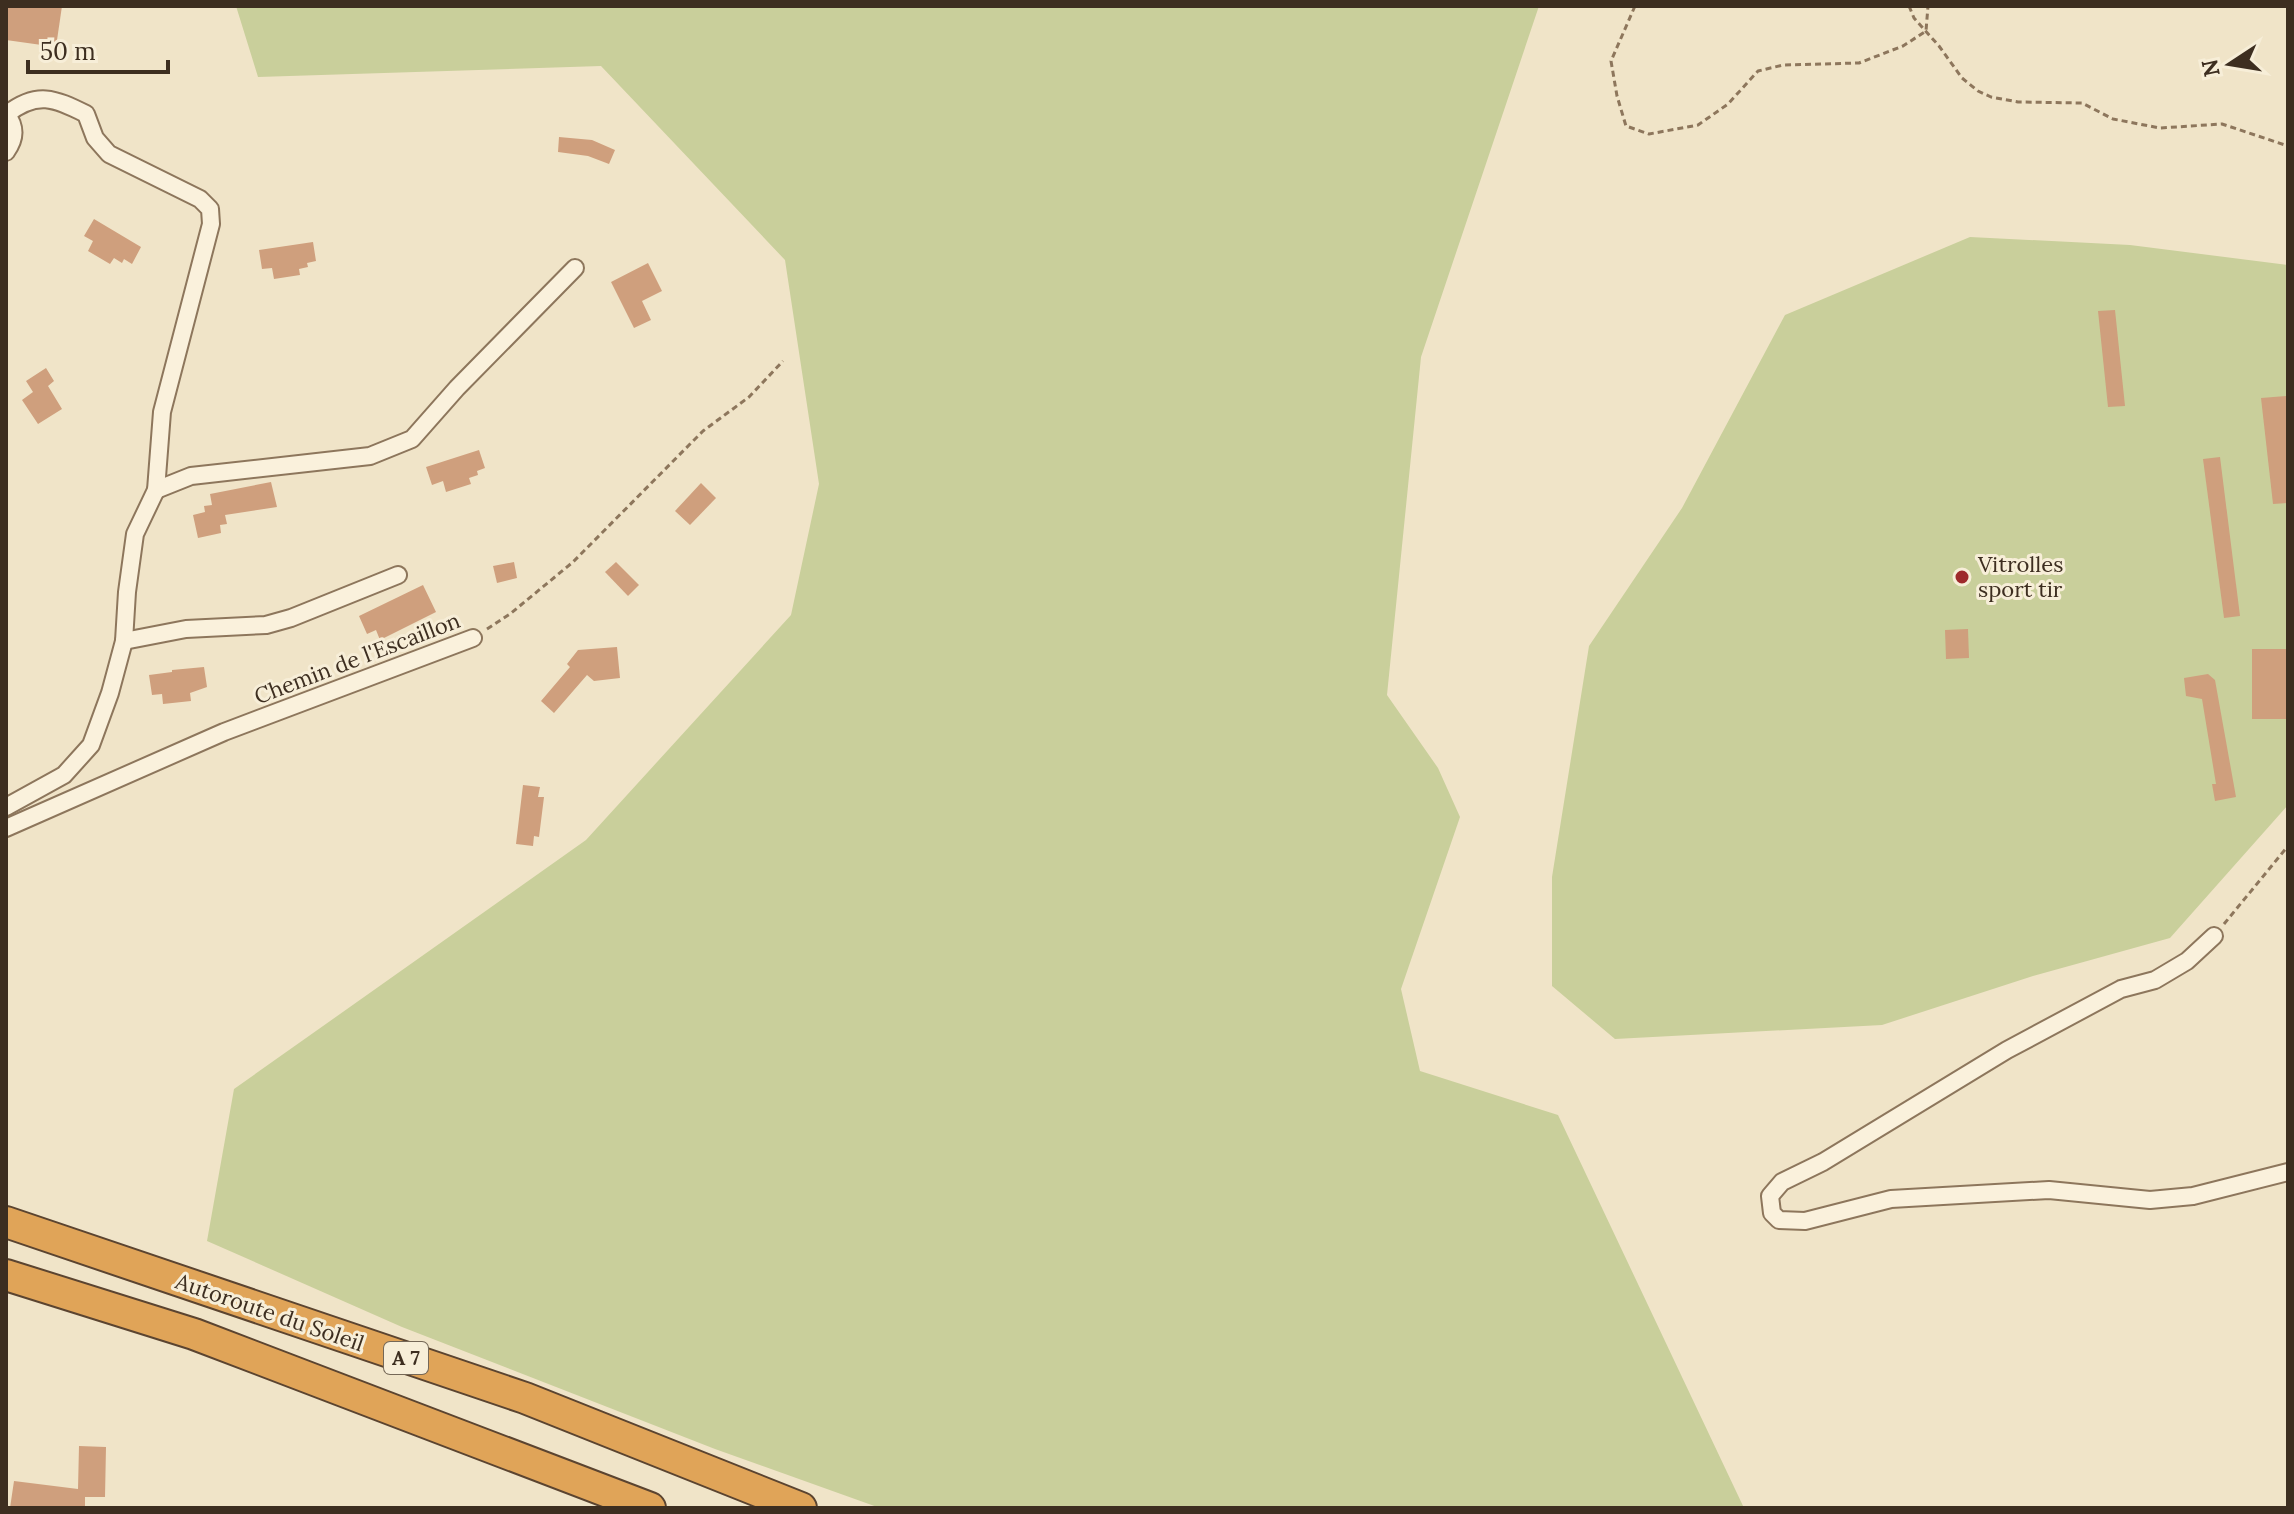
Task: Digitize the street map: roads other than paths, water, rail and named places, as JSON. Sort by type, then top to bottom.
[{"type":"highway","name":"Autoroute du Soleil","points":[[6,1222],[525,1398],[801,1508]]},
{"type":"highway","name":"Autoroute du Soleil","points":[[6,1275],[194,1334],[650,1508]]},
{"type":"street","points":[[6,152],[15,137],[7,114],[27,100],[63,102],[86,114],[95,138],[109,154],[200,199],[210,209],[211,224],[162,412],[156,490],[135,534],[124,641],[110,693],[91,745],[64,775],[6,807]]},
{"type":"street","points":[[156,490],[191,476],[370,456],[412,439],[457,388],[575,268]]},
{"type":"street","points":[[124,641],[186,629],[279,622],[398,575]]},
{"type":"street","name":"Chemin de l'Escaillon","points":[[6,828],[224,732],[473,638]]},
{"type":"street","points":[[2214,936],[2187,961],[2155,980],[2121,989],[2007,1050],[1823,1162],[1782,1182],[1770,1196],[1772,1213],[1779,1220],[1805,1221],[1891,1199],[2049,1190],[2150,1200],[2193,1196],[2288,1172]]},
{"type":"place","name":"Vitrolles sport tir","points":[[1962,577]]}]
